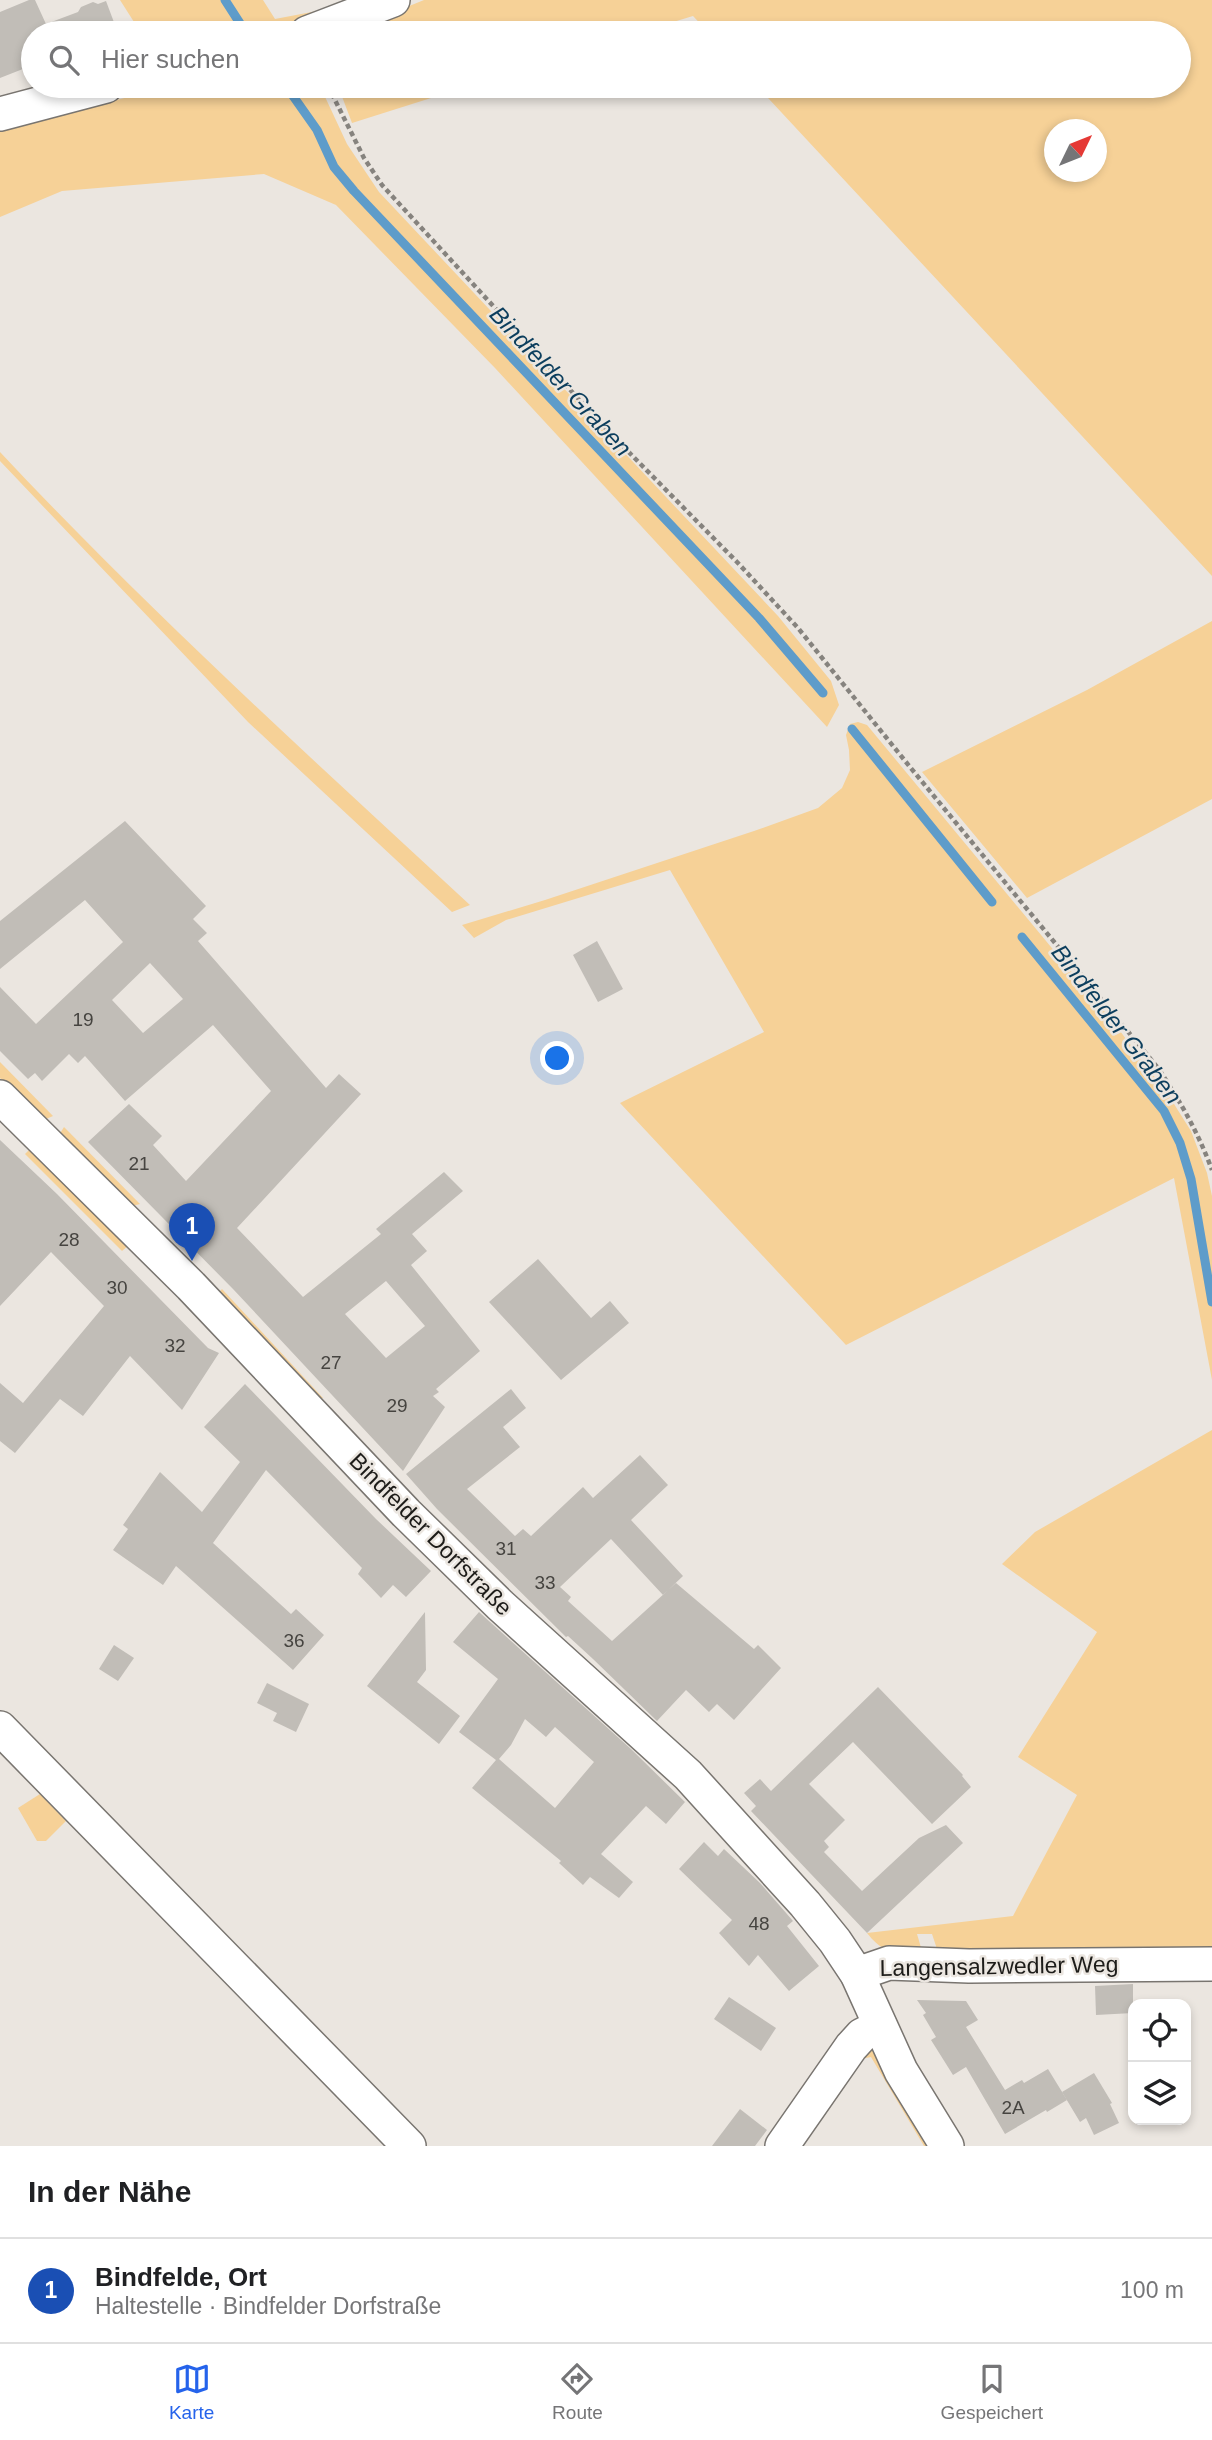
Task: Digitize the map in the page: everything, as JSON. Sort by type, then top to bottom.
[{"type":"street","points":[[338,21],[393,0]]},
{"type":"street","points":[[0,114],[61,98]]},
{"type":"street","name":"Bindfelder Dorfstraße","points":[[0,1097],[191,1286],[406,1513],[500,1605],[688,1775],[804,1904],[835,1941],[857,1974]]},
{"type":"street","points":[[0,1728],[409,2146]]},
{"type":"street","name":"Langensalzwedler Weg","points":[[947,2146],[901,2071],[857,1974],[889,1963],[969,1966],[1212,1964]]},
{"type":"street","points":[[782,2146],[851,2047],[862,2035],[880,2026]]},
{"type":"path","points":[[334,98],[364,158],[382,185],[573,393],[798,628],[1149,1057],[1183,1104],[1212,1170]]},
{"type":"shaded area","points":[[120,0],[263,0],[275,19],[338,7],[294,21],[133,21]]},
{"type":"shaded area","points":[[424,0],[1212,0],[1212,576],[768,98],[1191,98],[1191,21],[698,21],[693,16],[677,21],[372,21]]},
{"type":"shaded area","points":[[124,98],[326,98],[347,144],[379,192],[778,616],[831,681],[839,705],[827,727],[495,368],[336,205],[264,174],[62,191],[0,217],[0,130]]},
{"type":"shaded area","points":[[343,98],[431,98],[352,123]]},
{"type":"shaded area","points":[[0,452],[172,626],[470,905],[452,912],[248,722],[0,461]]},
{"type":"shaded area","points":[[1212,621],[1212,799],[1027,898],[922,772],[1087,690]]},
{"type":"shaded area","points":[[858,722],[867,725],[1114,1023],[1169,1096],[1191,1131],[1207,1173],[1212,1196],[1212,1380],[1174,1178],[846,1345],[620,1103],[764,1032],[670,870],[506,920],[474,938],[462,925],[545,900],[818,808],[842,788],[850,770],[846,735],[850,724]]},
{"type":"shaded area","points":[[0,1062],[53,1116],[44,1120],[0,1078]]},
{"type":"shaded area","points":[[64,1127],[140,1204],[132,1206],[59,1135]]},
{"type":"shaded area","points":[[31,1148],[130,1244],[122,1251],[25,1154]]},
{"type":"shaded area","points":[[222,1289],[323,1398],[315,1399],[216,1295]]},
{"type":"shaded area","points":[[1212,1430],[1212,1951],[939,1955],[932,1934],[917,1934],[922,1951],[891,1951],[880,1946],[867,1933],[1013,1916],[1077,1795],[1018,1757],[1097,1632],[1002,1564],[1035,1532]]},
{"type":"shaded area","points":[[40,1794],[66,1821],[46,1841],[37,1841],[18,1808]]},
{"type":"shaded area","points":[[874,2048],[936,2146],[924,2146],[871,2057],[861,2059],[865,2050]]},
{"type":"building","points":[[35,0],[45,21],[21,21],[21,70],[0,78],[0,12]]},
{"type":"building","points":[[106,1],[114,21],[54,21],[78,12],[81,7],[93,2],[98,4]]},
{"type":"building","points":[[125,821],[206,906],[193,919],[207,933],[198,941],[326,1088],[339,1074],[361,1094],[237,1228],[303,1297],[381,1234],[376,1229],[444,1172],[463,1191],[412,1234],[427,1251],[411,1265],[480,1351],[436,1389],[439,1392],[433,1396],[445,1407],[403,1471],[233,1289],[88,1142],[129,1104],[162,1136],[153,1145],[186,1181],[271,1091],[213,1025],[125,1101],[85,1056],[78,1063],[69,1054],[42,1081],[35,1073],[28,1079],[0,1051],[0,987],[36,1024],[123,942],[85,900],[0,969],[0,921]],"holes":[[[150,963],[183,999],[143,1033],[112,1000]],[[386,1281],[425,1326],[386,1358],[345,1314]]]},
{"type":"building","points":[[597,941],[623,989],[598,1002],[573,955]]},
{"type":"building","points":[[0,1140],[57,1194],[208,1348],[219,1353],[182,1410],[130,1356],[83,1416],[60,1399],[15,1453],[0,1441],[0,1383],[23,1403],[104,1306],[51,1252],[0,1306]]},
{"type":"building","points":[[538,1259],[591,1318],[610,1301],[629,1323],[561,1380],[489,1302]]},
{"type":"building","points":[[245,1384],[376,1519],[431,1571],[406,1597],[393,1585],[381,1598],[358,1574],[362,1568],[266,1470],[213,1543],[291,1614],[296,1609],[324,1635],[293,1670],[176,1566],[163,1585],[113,1550],[128,1529],[123,1525],[160,1472],[202,1512],[240,1462],[204,1427]]},
{"type":"building","points":[[511,1389],[526,1408],[503,1427],[520,1447],[467,1489],[515,1536],[523,1529],[531,1536],[583,1487],[593,1498],[640,1455],[668,1485],[631,1520],[683,1576],[668,1590],[676,1583],[754,1649],[758,1645],[781,1668],[734,1720],[717,1704],[709,1712],[686,1690],[657,1721],[593,1659],[566,1637],[437,1509],[406,1474]],"holes":[[[611,1539],[663,1595],[612,1641],[568,1601],[571,1597],[560,1587]]]},
{"type":"building","points":[[425,1612],[426,1670],[417,1682],[460,1716],[439,1744],[367,1686]]},
{"type":"building","points":[[479,1612],[631,1749],[685,1802],[666,1824],[646,1806],[601,1854],[633,1882],[619,1898],[590,1877],[583,1885],[559,1863],[561,1861],[472,1788],[496,1760],[459,1732],[498,1679],[453,1642]],"holes":[[[525,1719],[546,1737],[555,1727],[594,1762],[555,1808],[499,1759],[511,1745]]]},
{"type":"building","points":[[114,1645],[134,1658],[118,1681],[99,1669]]},
{"type":"building","points":[[267,1683],[309,1704],[296,1732],[273,1721],[277,1713],[257,1703]]},
{"type":"building","points":[[878,1687],[963,1775],[971,1787],[932,1824],[853,1742],[809,1784],[845,1820],[824,1841],[829,1847],[824,1852],[862,1891],[919,1838],[946,1825],[963,1843],[867,1933],[751,1811],[756,1806],[744,1793],[760,1779],[771,1791]]},
{"type":"building","points":[[704,1842],[718,1856],[724,1849],[760,1883],[793,1921],[787,1926],[819,1966],[789,1991],[758,1955],[749,1966],[719,1933],[732,1920],[679,1869]]},
{"type":"building","points":[[1133,1984],[1133,1999],[1128,1999],[1128,2013],[1096,2015],[1095,1986]]},
{"type":"building","points":[[729,1997],[776,2028],[761,2051],[714,2019]]},
{"type":"building","points":[[917,2000],[966,2001],[978,2020],[966,2027],[1005,2090],[1048,2069],[1067,2100],[1005,2134],[966,2067],[953,2075],[931,2040],[936,2037]]},
{"type":"building","points":[[1094,2073],[1112,2103],[1110,2104],[1119,2123],[1094,2135],[1086,2118],[1080,2122],[1062,2092]]},
{"type":"building","points":[[740,2109],[767,2130],[755,2146],[712,2146]]},
{"type":"waterway","name":"Bindfelder Graben","points":[[225,0],[238,21]]},
{"type":"waterway","name":"Bindfelder Graben","points":[[294,98],[317,130],[334,167],[354,191],[759,618],[823,693]]},
{"type":"waterway","name":"Bindfelder Graben","points":[[852,729],[992,902]]},
{"type":"waterway","name":"Bindfelder Graben","points":[[1022,937],[1164,1111],[1180,1143],[1191,1179],[1212,1302]]},
{"type":"place","name":"Bindfelde, Ort","points":[[192,1261]]}]
